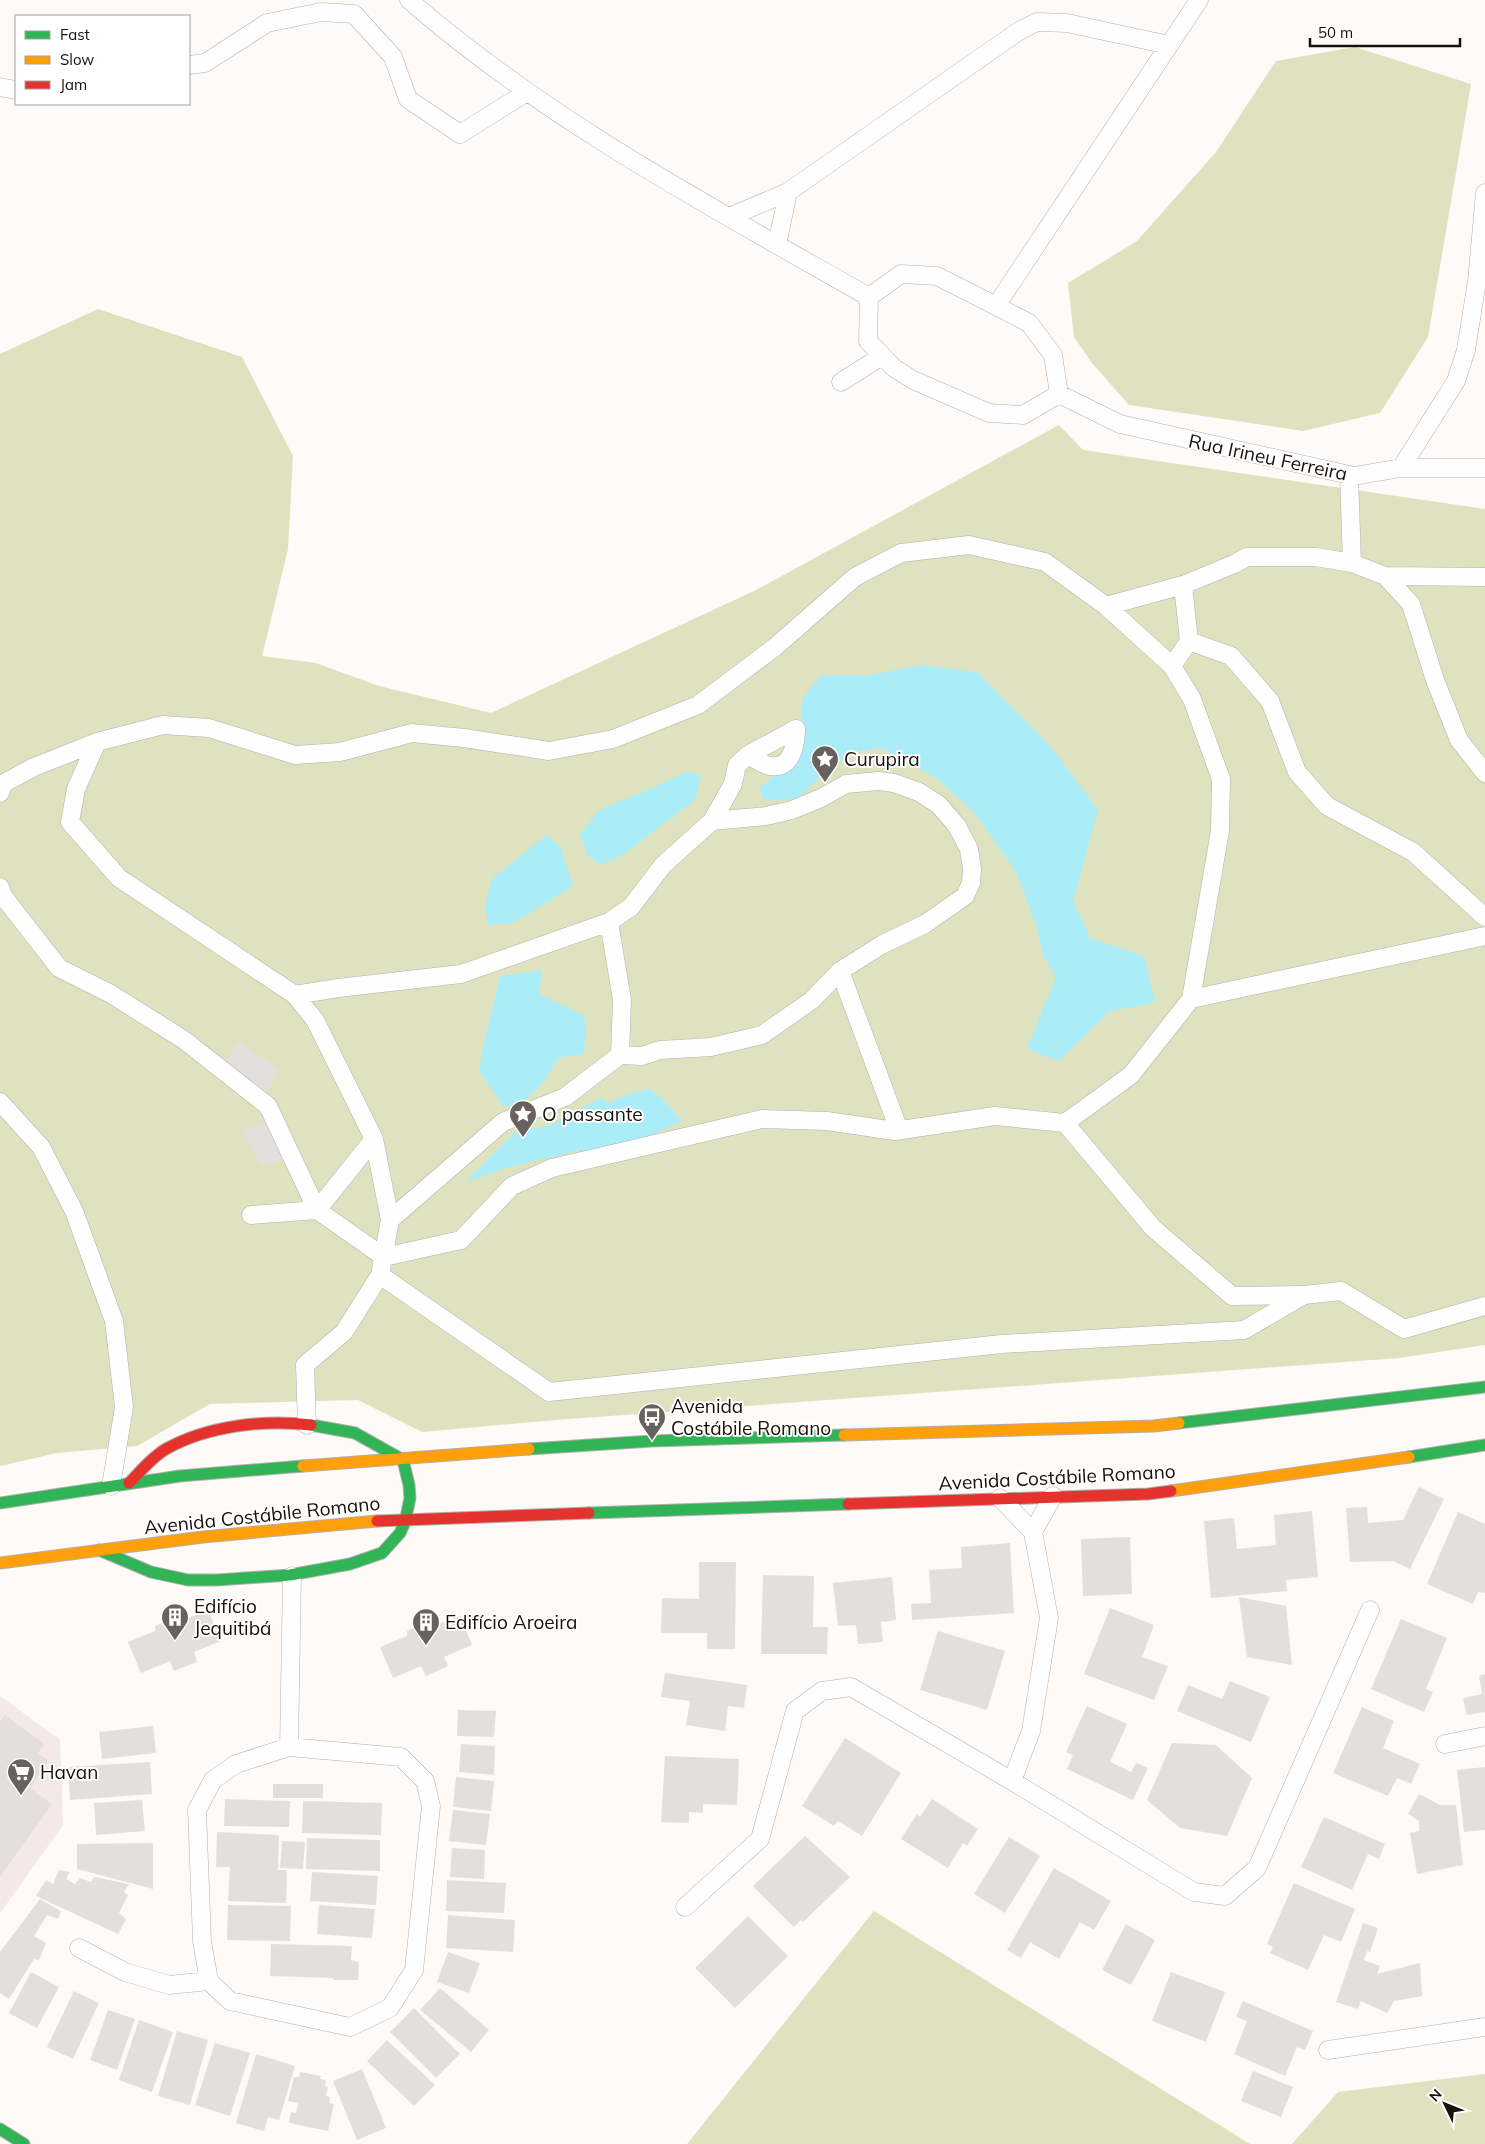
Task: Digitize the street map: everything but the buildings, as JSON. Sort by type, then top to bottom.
[{"type":"main road","points":[[0,1503],[129,1483],[240,1470],[652,1441],[1154,1426],[1485,1387]]},
{"type":"main road","points":[[97,1550],[144,1570],[170,1577],[208,1580],[292,1576],[345,1566],[381,1554],[395,1540],[406,1519],[411,1487],[403,1460],[355,1433],[307,1425],[277,1424],[233,1427],[204,1432],[164,1450],[129,1483]]},
{"type":"main road","name":"Avenida Costábile Romano","points":[[0,1563],[97,1550],[340,1523],[406,1519],[1148,1494],[1356,1466],[1485,1446]]},
{"type":"main road","points":[[0,2129],[24,2144]]},
{"type":"street","points":[[409,0],[443,30],[527,92],[663,179],[869,298]]},
{"type":"street","points":[[996,306],[1199,0]]},
{"type":"street","points":[[190,66],[205,63],[267,24],[321,12],[354,14],[394,57],[408,99],[460,134],[527,92]]},
{"type":"street","points":[[729,217],[788,192],[1018,31],[1037,22],[1067,23],[1169,45]]},
{"type":"street","points":[[0,86],[15,90]]},
{"type":"street","points":[[777,245],[788,192]]},
{"type":"street","points":[[1401,468],[1456,381],[1466,350],[1481,281],[1485,193]]},
{"type":"street","points":[[900,274],[937,276],[1030,323],[1053,355],[1059,394],[1023,414],[989,413],[913,380],[894,368],[868,341],[869,298],[900,274]]},
{"type":"street","points":[[841,382],[882,356]]},
{"type":"street","name":"Rua Irineu Ferreira","points":[[1059,394],[1120,424],[1354,476],[1401,468],[1485,468]]},
{"type":"street","points":[[1349,475],[1352,563]]},
{"type":"street","points":[[0,793],[4,783],[34,767],[97,742],[163,725],[210,728],[295,755],[340,752],[412,733],[464,738],[549,751],[613,738],[698,705],[775,647],[854,577],[901,553],[969,545],[1045,562],[1106,606],[1172,666],[1192,699],[1221,780],[1220,831],[1190,1000],[1131,1075],[1065,1122],[995,1116],[899,1130],[827,1121],[762,1119],[552,1168],[512,1186],[461,1240],[384,1257],[317,1210],[268,1106],[184,1040],[111,994],[59,968],[4,896],[0,887]]},
{"type":"street","points":[[1106,606],[1183,585],[1247,557],[1316,557],[1352,563],[1385,576],[1485,577]]},
{"type":"street","points":[[1385,576],[1411,604],[1435,680],[1459,740],[1485,773]]},
{"type":"street","points":[[1172,666],[1189,641],[1183,585]]},
{"type":"street","points":[[1189,641],[1231,656],[1270,701],[1297,772],[1327,806],[1413,852],[1485,917]]},
{"type":"street","points":[[97,742],[76,789],[70,822],[119,878],[295,995],[315,1020],[374,1138],[390,1220],[380,1275],[344,1332],[305,1364],[307,1425]]},
{"type":"street","points":[[295,995],[338,988],[461,974],[609,922],[630,907],[663,865],[712,821],[732,784],[737,765],[748,755]]},
{"type":"street","points":[[390,1220],[503,1122],[565,1097],[620,1055],[642,1056],[660,1050],[711,1047],[762,1035],[789,1018],[812,1000],[840,970],[883,944],[925,924],[965,896],[971,883],[972,869],[969,849],[957,826],[939,804],[919,792],[894,783],[878,781],[846,784],[821,798],[792,810],[766,816],[712,821]]},
{"type":"street","points":[[609,922],[622,1000],[620,1055]]},
{"type":"street","points":[[1190,1000],[1485,936]]},
{"type":"street","points":[[840,970],[899,1130]]},
{"type":"street","points":[[0,1102],[41,1147],[74,1212],[114,1321],[124,1407],[111,1486]]},
{"type":"street","points":[[1065,1122],[1153,1228],[1232,1296],[1304,1295],[1341,1291],[1404,1329],[1485,1306]]},
{"type":"street","points":[[250,1215],[317,1210],[374,1138]]},
{"type":"street","points":[[380,1275],[548,1392],[1002,1344],[1244,1330],[1304,1295]]},
{"type":"street","points":[[1033,1532],[1053,1496]]},
{"type":"street","points":[[1000,1498],[1033,1532],[1049,1618],[1032,1731],[1012,1781]]},
{"type":"street","points":[[289,1747],[292,1576]]},
{"type":"street","points":[[685,1906],[760,1839],[795,1710],[822,1691],[851,1687],[1012,1781],[1194,1892],[1224,1896],[1257,1868],[1370,1610]]},
{"type":"street","points":[[1445,1744],[1485,1736]]},
{"type":"street","points":[[289,1747],[401,1756],[425,1781],[431,1806],[414,1970],[390,2008],[350,2027],[230,2001],[209,1981],[202,1942],[197,1810],[213,1780],[236,1764],[289,1747]]},
{"type":"street","points":[[79,1948],[125,1972],[169,1985],[209,1981]]},
{"type":"street","points":[[1328,2050],[1485,2027]]},
{"type":"shaded area","points":[[0,1696],[60,1740],[63,1825],[0,1913]]},
{"type":"green space","points":[[1355,47],[1471,84],[1428,337],[1380,413],[1303,431],[1129,405],[1092,363],[1074,337],[1068,283],[1137,241],[1216,152],[1276,61]]},
{"type":"green space","points":[[98,309],[242,357],[293,456],[288,549],[262,656],[316,663],[379,686],[491,713],[754,591],[1059,425],[1083,450],[1485,509],[1485,1345],[1399,1358],[555,1420],[422,1432],[358,1400],[210,1404],[137,1446],[57,1453],[0,1466],[0,354]]},
{"type":"green space","points":[[874,1911],[1250,2144],[687,2144]]},
{"type":"green space","points":[[1485,2074],[1485,2144],[1292,2144],[1338,2092]]},
{"type":"water","points":[[920,665],[977,672],[1052,748],[1098,810],[1073,901],[1090,938],[1144,956],[1155,1003],[1110,1011],[1059,1061],[1027,1049],[1056,977],[1044,957],[1035,922],[1015,870],[976,815],[937,778],[882,748],[855,752],[821,776],[797,799],[764,800],[759,788],[802,754],[799,735],[803,697],[822,675],[870,675]]},
{"type":"water","points":[[686,772],[701,775],[695,800],[624,854],[601,865],[587,855],[580,834],[600,809]]},
{"type":"water","points":[[546,835],[560,846],[573,886],[513,923],[488,925],[485,903],[492,879]]},
{"type":"water","points":[[542,970],[539,994],[583,1015],[586,1025],[584,1054],[558,1058],[543,1083],[520,1105],[503,1106],[479,1071],[500,976]]},
{"type":"water","points":[[650,1089],[664,1100],[682,1121],[628,1146],[576,1151],[502,1169],[465,1182],[515,1132],[552,1125],[600,1098],[609,1103],[626,1095]]},
{"type":"traffic: fast","points":[[1179,1423],[1485,1387]]},
{"type":"traffic: fast","points":[[99,1550],[151,1572],[188,1580],[290,1575],[350,1564],[382,1553],[400,1533],[405,1522],[410,1498],[403,1460],[355,1433],[311,1425]]},
{"type":"traffic: fast","points":[[529,1449],[652,1441],[844,1435]]},
{"type":"traffic: fast","points":[[1409,1457],[1485,1445]]},
{"type":"traffic: fast","points":[[0,1503],[180,1476],[303,1466]]},
{"type":"traffic: fast","points":[[589,1513],[848,1504]]},
{"type":"traffic: fast","points":[[0,2129],[24,2144]]},
{"type":"traffic: slow","points":[[844,1435],[1154,1426],[1179,1423]]},
{"type":"traffic: slow","points":[[303,1466],[529,1449]]},
{"type":"traffic: slow","points":[[1171,1491],[1409,1457]]},
{"type":"traffic: slow","points":[[0,1563],[203,1537],[377,1521]]},
{"type":"traffic: jam","points":[[129,1483],[161,1452],[199,1435],[236,1426],[255,1424],[293,1423],[311,1425]]},
{"type":"traffic: jam","points":[[848,1504],[1148,1494],[1171,1491]]},
{"type":"traffic: jam","points":[[377,1521],[589,1513]]},
{"type":"place","name":"Curupira","points":[[825,783]]},
{"type":"place","name":"O passante","points":[[523,1138]]},
{"type":"place","name":"Avenida Costábile Romano","points":[[652,1441]]},
{"type":"place","name":"Edifício Jequitibá","points":[[175,1641]]},
{"type":"place","name":"Edifício Aroeira","points":[[426,1646]]},
{"type":"place","name":"Havan","points":[[21,1796]]}]
